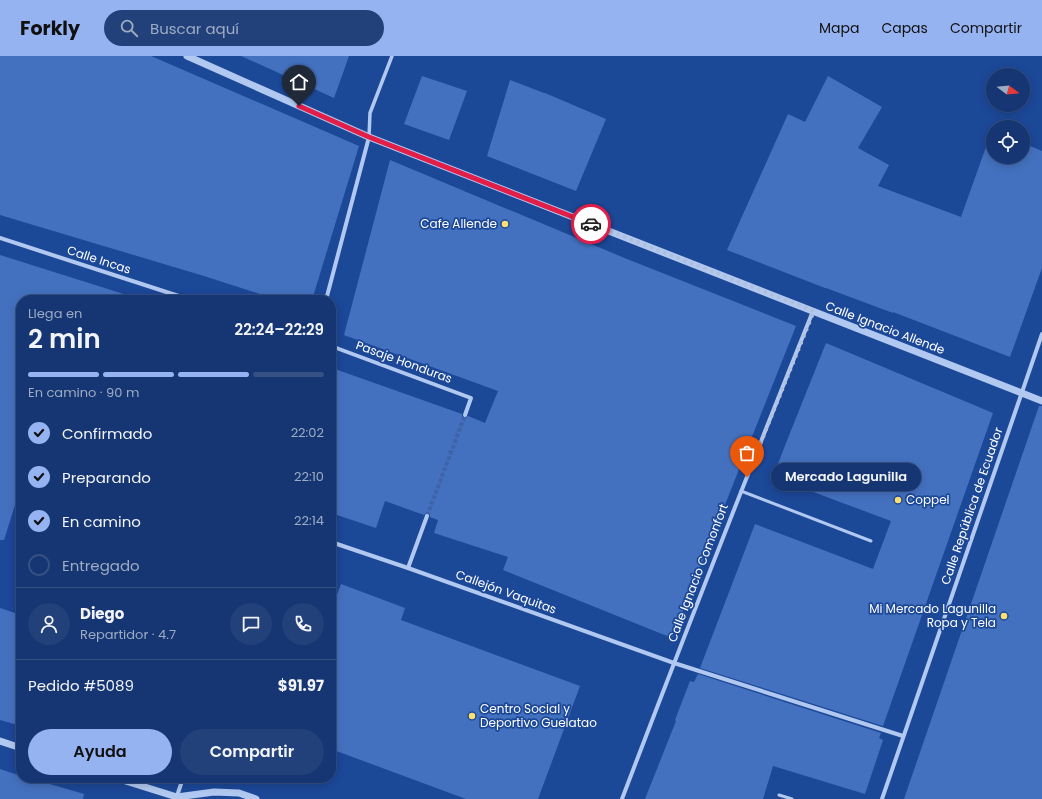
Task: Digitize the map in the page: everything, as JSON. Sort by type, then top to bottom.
[{"type":"street","name":"Calle Ignacio Allende","points":[[187,56],[369,137],[1042,400]]},
{"type":"street","points":[[327,295],[369,137],[370,112],[392,56]]},
{"type":"street","name":"Calle Incas","points":[[0,238],[176,295]]},
{"type":"street","name":"Calle Ignacio Comonfort","points":[[622,799],[741,491],[814,311]]},
{"type":"street","name":"Calle República de Ecuador","points":[[882,799],[1042,334]]},
{"type":"street","name":"Pasaje Honduras","points":[[336,348],[471,398],[465,415]]},
{"type":"street","points":[[408,568],[427,516]]},
{"type":"street","name":"Callejón Vaquitas","points":[[336,544],[674,663],[903,736]]},
{"type":"street","points":[[0,741],[16,746]]},
{"type":"street","points":[[131,783],[176,798],[214,792],[239,794],[256,799]]},
{"type":"street","points":[[176,798],[181,783]]},
{"type":"lane","points":[[741,491],[871,541]]},
{"type":"lane","points":[[779,795],[792,799]]},
{"type":"building","points":[[0,56],[151,56],[359,146],[314,295],[263,295],[0,215]]},
{"type":"building","points":[[241,56],[349,56],[334,98]]},
{"type":"building","points":[[422,76],[467,91],[449,140],[404,124]]},
{"type":"building","points":[[828,76],[882,107],[858,148],[889,165],[878,186],[961,217],[986,147],[986,164],[1030,164],[1030,146],[1042,151],[1042,268],[1010,357],[727,250],[788,114],[805,122]]},
{"type":"building","points":[[510,80],[606,119],[576,191],[487,156]]},
{"type":"building","points":[[390,160],[627,259],[796,326],[672,638],[503,570],[508,557],[434,533],[438,520],[430,517],[429,513],[424,515],[385,501],[376,528],[336,515],[336,369],[462,414],[462,417],[464,418],[468,416],[485,423],[498,391],[344,335]]},
{"type":"building","points":[[0,255],[127,295],[16,295],[16,502],[4,540],[0,540]]},
{"type":"building","points":[[826,343],[993,413],[883,726],[700,668],[755,524],[873,569],[891,521],[773,477]]},
{"type":"building","name":"Mi Mercado Lagunilla Ropa y Tela","points":[[1039,406],[1042,406],[1042,799],[904,799]]},
{"type":"building","name":"Centro Social y Deportivo Guelatao","points":[[341,584],[405,608],[401,620],[580,686],[538,799],[466,799],[336,751],[336,598]]},
{"type":"building","points":[[0,608],[16,613],[16,725],[0,720]]},
{"type":"building","points":[[698,674],[881,733],[879,738],[883,740],[865,794],[773,766],[763,799],[645,799],[690,681],[694,682]]},
{"type":"building","points":[[0,769],[16,774],[16,783],[46,783],[84,794],[83,799],[0,799]]},
{"type":"tunnel","points":[[427,516],[465,415]]},
{"type":"way so far","points":[[591,224],[814,311],[747,477]]},
{"type":"place","name":"Cafe Allende","points":[[505,224]]},
{"type":"place","name":"Mercado Lagunilla","points":[[747,477]]},
{"type":"place","name":"Coppel","points":[[898,500]]},
{"type":"place","name":"Mi Mercado Lagunilla Ropa y Tela","points":[[1004,616]]},
{"type":"place","name":"Centro Social y Deportivo Guelatao","points":[[472,716]]},
{"type":"route","points":[[299,106],[369,137],[591,224]]}]
